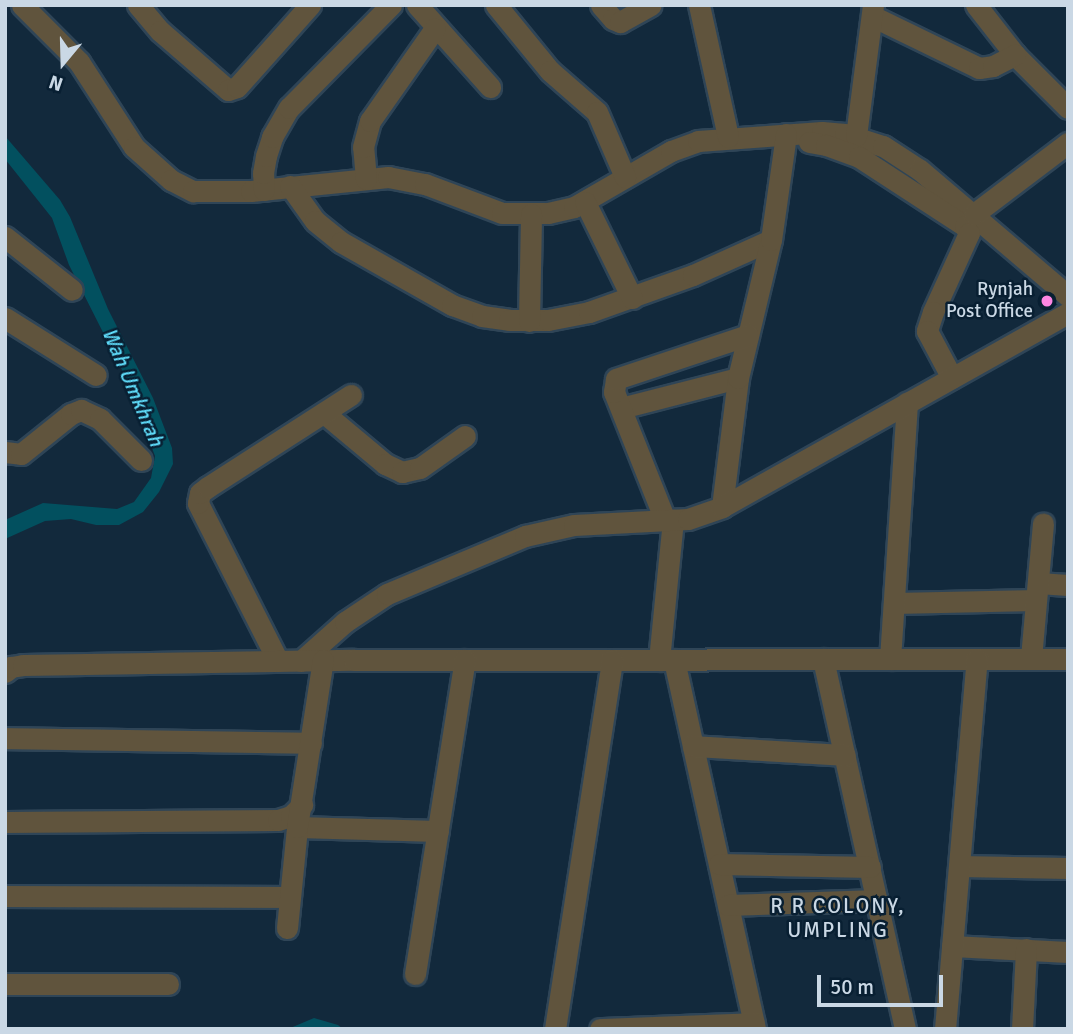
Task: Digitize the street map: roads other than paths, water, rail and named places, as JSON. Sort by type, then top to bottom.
[{"type":"street","points":[[22,5],[79,62],[134,146],[181,186],[205,193],[264,190],[366,178],[411,180],[502,212],[531,214],[566,210],[671,151],[698,141],[728,137],[786,138],[827,145],[859,157],[964,226],[969,233],[969,240],[933,312],[928,331],[952,378]]},
{"type":"street","points":[[138,5],[160,31],[228,90],[237,87],[310,5]]},
{"type":"street","points":[[264,190],[266,156],[272,137],[289,108],[391,5]]},
{"type":"street","points":[[417,5],[490,87]]},
{"type":"street","points":[[496,5],[550,71],[589,101],[597,112],[625,177]]},
{"type":"street","points":[[601,5],[612,19],[620,22],[651,5]]},
{"type":"street","points":[[699,5],[728,137]]},
{"type":"street","points":[[976,5],[1015,55],[1068,108]]},
{"type":"street","points":[[856,136],[873,10],[979,68],[993,66],[1015,55]]},
{"type":"street","points":[[366,178],[363,147],[370,121],[435,28]]},
{"type":"street","points":[[786,138],[822,132],[856,136],[899,155],[974,214],[1068,296]]},
{"type":"street","points":[[722,507],[738,378],[771,240],[786,138]]},
{"type":"street","points":[[974,214],[1068,143]]},
{"type":"street","points":[[290,186],[326,232],[434,297],[482,316],[529,321],[565,318],[632,298],[715,267],[771,240]]},
{"type":"street","points":[[585,201],[632,298]]},
{"type":"street","points":[[529,321],[531,214]]},
{"type":"street","points":[[5,237],[72,290]]},
{"type":"street","points":[[301,661],[345,622],[387,594],[525,536],[574,525],[669,520],[704,515],[722,507],[1068,313]]},
{"type":"street","points":[[5,318],[96,375]]},
{"type":"street","points":[[600,1029],[755,1026],[693,746],[667,660],[669,520],[613,385],[621,376],[748,335]]},
{"type":"street","points":[[621,408],[738,378]]},
{"type":"street","points":[[278,661],[198,503],[200,494],[351,396]]},
{"type":"street","points":[[890,659],[906,403]]},
{"type":"street","points":[[5,452],[21,454],[71,414],[81,410],[100,419],[141,460]]},
{"type":"street","points":[[324,413],[385,464],[402,472],[420,468],[465,436]]},
{"type":"street","points":[[1031,658],[1043,524]]},
{"type":"street","points":[[894,603],[1037,592],[1068,585]]},
{"type":"street","points":[[823,659],[905,1029]]},
{"type":"street","points":[[945,1029],[977,659]]},
{"type":"street","points":[[5,672],[12,667],[23,665],[323,660],[1068,659]]},
{"type":"street","points":[[287,928],[297,827],[323,660]]},
{"type":"street","points":[[415,974],[465,660]]},
{"type":"street","points":[[555,1029],[612,660]]},
{"type":"street","points":[[5,738],[311,743]]},
{"type":"street","points":[[693,746],[845,755]]},
{"type":"street","points":[[5,822],[93,819],[278,820],[291,816],[302,805]]},
{"type":"street","points":[[297,827],[438,831]]},
{"type":"street","points":[[719,863],[870,867]]},
{"type":"street","points":[[959,866],[1068,868]]},
{"type":"street","points":[[5,896],[290,897]]},
{"type":"street","points":[[728,905],[877,900]]},
{"type":"street","points":[[952,946],[1068,952]]},
{"type":"street","points":[[1022,1029],[1026,949]]},
{"type":"street","points":[[5,984],[168,984]]},
{"type":"water","name":"Wah Umkhrah","points":[[5,136],[60,200],[70,217],[108,309],[153,398],[172,448],[173,464],[159,492],[143,512],[119,525],[96,525],[71,519],[45,521],[5,539],[5,520],[43,503],[117,509],[134,502],[151,478],[155,456],[123,372],[69,265],[52,218],[5,159]]},
{"type":"water","points":[[314,1018],[338,1025],[343,1029],[288,1029]]},
{"type":"place","name":"Rynjah Post Office","points":[[1047,301]]},
{"type":"district","name":"R R COLONY, UMPLING","points":[[838,918]]}]
